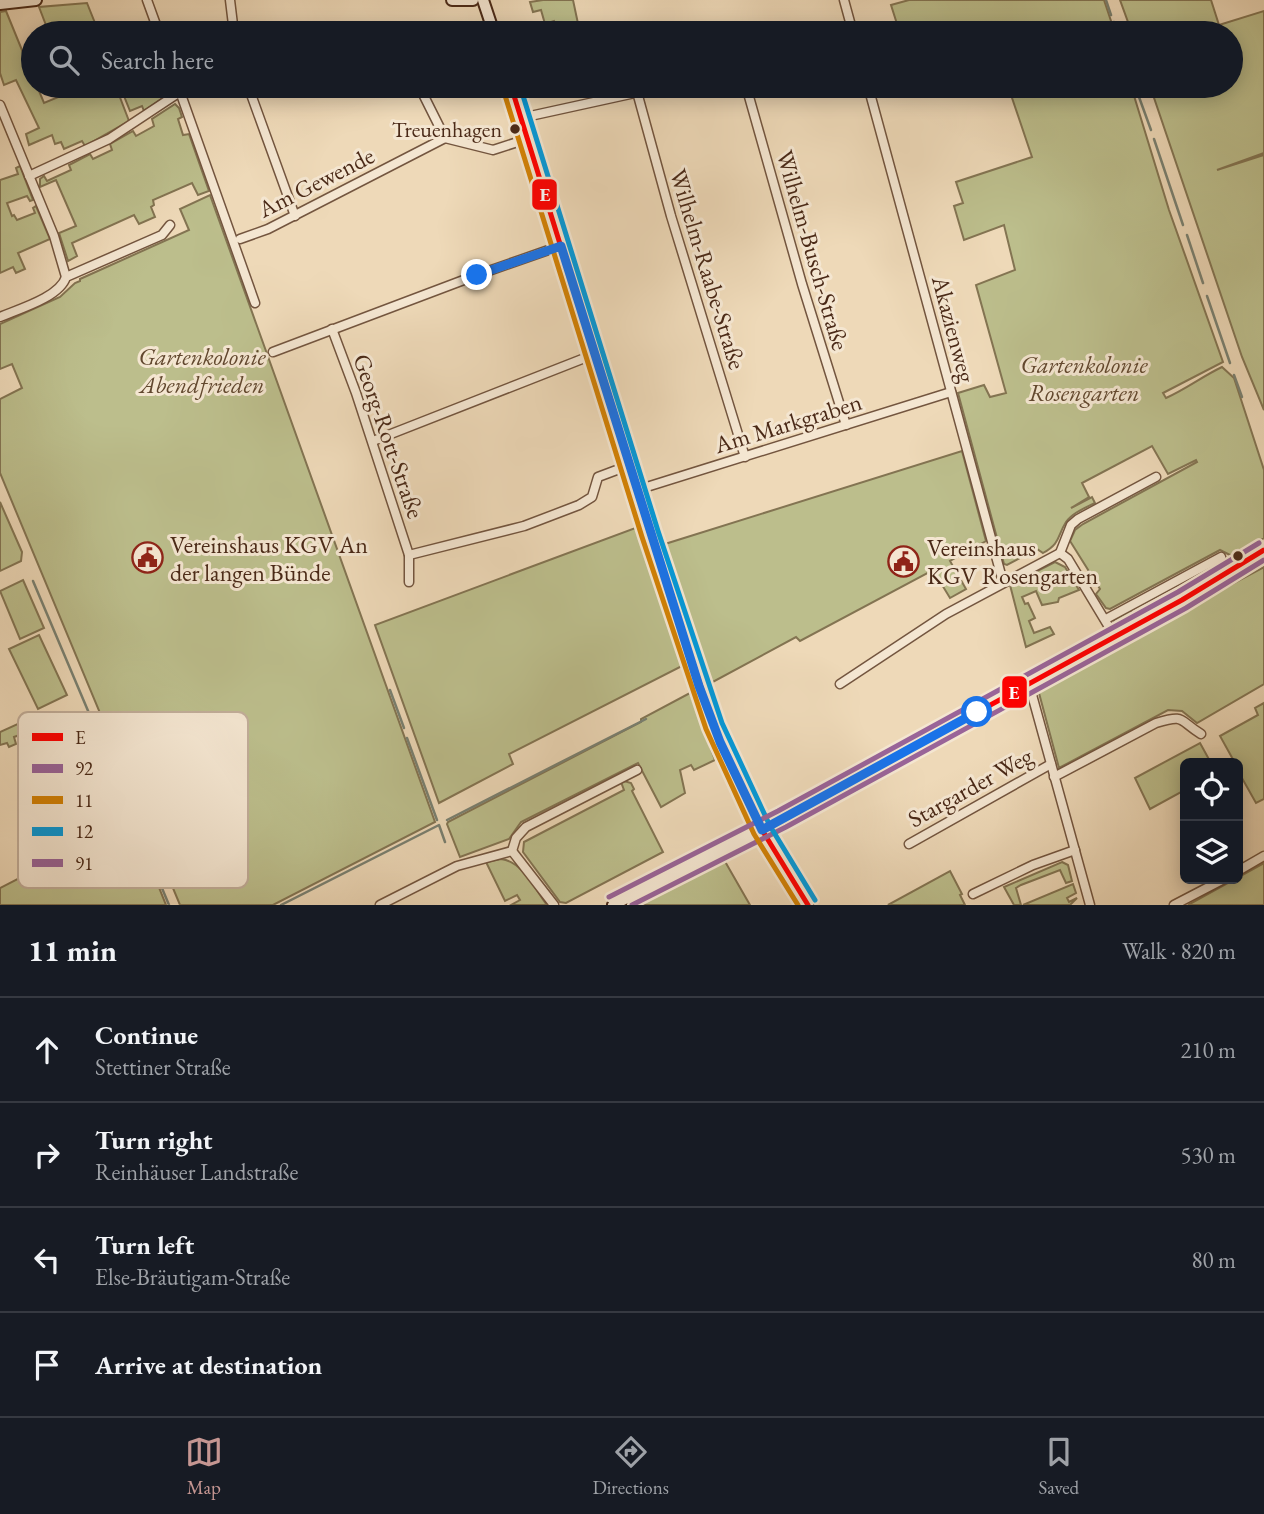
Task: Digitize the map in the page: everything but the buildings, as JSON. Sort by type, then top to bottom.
[{"type":"main road","points":[[0,4],[36,0]]},
{"type":"main road","points":[[452,0],[473,0]]},
{"type":"main road","points":[[483,0],[490,21]]},
{"type":"main road","points":[[515,98],[716,732],[762,830],[808,905]]},
{"type":"main road","points":[[619,904],[762,830],[1264,553]]},
{"type":"street","points":[[147,0],[155,21]]},
{"type":"street","points":[[230,0],[233,21]]},
{"type":"street","points":[[844,0],[850,21]]},
{"type":"street","points":[[29,176],[109,139],[166,98]]},
{"type":"street","points":[[182,98],[255,303]]},
{"type":"street","points":[[252,98],[295,216]]},
{"type":"street","points":[[425,98],[445,138],[493,150],[527,139]]},
{"type":"street","points":[[521,118],[609,98]]},
{"type":"street","name":"Wilhelm-Raabe-Straße","points":[[638,98],[745,457]]},
{"type":"street","name":"Wilhelm-Busch-Straße","points":[[749,98],[802,284],[846,425]]},
{"type":"street","name":"Akazienweg","points":[[871,98],[1003,582]]},
{"type":"street","points":[[0,105],[54,236],[66,277],[63,286],[55,293],[0,317]]},
{"type":"street","name":"Am Gewende","points":[[240,239],[295,216],[445,138]]},
{"type":"street","points":[[66,277],[162,235],[170,225]]},
{"type":"street","points":[[274,352],[561,246]]},
{"type":"street","name":"Georg-Rott-Straße","points":[[332,329],[373,441],[409,555],[409,582]]},
{"type":"street","points":[[373,441],[595,354]]},
{"type":"street","name":"Am Markgraben","points":[[637,490],[951,392]]},
{"type":"street","points":[[409,555],[513,529],[579,505],[592,497],[598,477],[630,465]]},
{"type":"street","points":[[840,684],[946,614],[1060,552],[1071,525],[1078,519],[1156,477]]},
{"type":"street","points":[[1060,552],[1068,559],[1115,637]]},
{"type":"street","points":[[1106,619],[1221,556]]},
{"type":"street","points":[[1029,684],[1090,905]]},
{"type":"street","points":[[1055,777],[1156,723],[1180,718],[1201,734]]},
{"type":"street","name":"Stargarder Weg","points":[[909,844],[1051,764]]},
{"type":"street","points":[[512,850],[516,838],[526,827],[637,770]]},
{"type":"street","points":[[380,905],[457,866],[512,850]]},
{"type":"street","points":[[512,850],[554,905]]},
{"type":"street","points":[[972,894],[1033,865],[1075,850]]},
{"type":"street","points":[[1243,868],[1264,856]]},
{"type":"street","points":[[1174,905],[1214,884]]},
{"type":"green space","points":[[573,0],[577,21],[544,21],[541,10],[533,12],[530,2]]},
{"type":"green space","points":[[909,0],[1104,0],[1111,21],[896,21],[891,5]]},
{"type":"green space","points":[[1120,0],[1211,0],[1218,21],[1128,21]]},
{"type":"green space","points":[[87,3],[94,21],[44,21],[39,7]]},
{"type":"green space","points":[[6,11],[21,48],[21,90],[16,80],[4,85],[0,73],[0,12]]},
{"type":"green space","points":[[1264,11],[1264,153],[1217,170],[1264,155],[1264,410],[1242,357],[1154,98],[1243,98],[1243,21],[1232,21]]},
{"type":"green space","points":[[25,98],[42,98],[44,103],[56,98],[120,98],[129,121],[85,146],[82,141],[64,149],[61,142],[55,144],[52,135],[29,145],[26,134],[39,128]]},
{"type":"green space","points":[[125,98],[163,98],[144,111],[142,106],[130,111]]},
{"type":"green space","points":[[1012,98],[1135,98],[1169,210],[1223,362],[1163,393],[1166,398],[1222,367],[1234,378],[1264,470],[1264,538],[1232,556],[1220,550],[1110,609],[1106,608],[1096,594],[1100,589],[1070,541],[1075,530],[1197,462],[1196,460],[1168,474],[1152,446],[1082,483],[1089,497],[1071,508],[1092,497],[1095,503],[1069,519],[1049,549],[1043,553],[1037,549],[1007,565],[1004,564],[958,393],[984,385],[990,397],[1006,393],[976,285],[1015,270],[1004,225],[964,240],[954,206],[963,203],[956,182],[1032,157]]},
{"type":"green space","points":[[175,104],[182,117],[178,119],[183,135],[189,134],[209,191],[198,195],[192,183],[153,200],[154,205],[151,207],[155,217],[139,224],[134,215],[72,243],[77,256],[68,261],[59,233],[76,226],[56,180],[40,187],[40,179],[44,176],[47,181],[71,170],[69,165],[90,154],[93,159],[112,150],[110,144],[133,131],[136,136],[154,126],[152,119]]},
{"type":"green space","points":[[20,166],[33,200],[30,201],[27,196],[7,203],[12,216],[17,220],[35,213],[33,208],[36,206],[50,239],[18,253],[25,269],[16,273],[13,267],[0,273],[0,180],[18,174],[16,168]]},
{"type":"green space","name":"Gartenkolonie Abendfrieden","points":[[210,195],[435,822],[273,905],[180,905],[173,888],[248,888],[248,712],[100,712],[0,473],[0,399],[22,388],[12,364],[0,369],[0,324],[60,297],[80,279],[189,230],[180,209]]},
{"type":"green space","name":"Gartenkolonie Rosengarten","points":[[962,451],[986,541],[950,561],[966,589],[950,598],[933,570],[800,641],[796,637],[709,684],[665,544]]},
{"type":"green space","points":[[0,502],[22,552],[21,561],[0,571]]},
{"type":"green space","points":[[638,527],[682,666],[509,754],[513,764],[439,803],[375,625]]},
{"type":"green space","points":[[1055,562],[1065,567],[1079,590],[1059,598],[1058,602],[1042,605],[1036,591],[1022,597],[1035,618],[1029,621],[1034,633],[1050,627],[1054,634],[1026,647],[1010,585]]},
{"type":"green space","points":[[1221,562],[1226,564],[1170,602],[1136,620],[1114,624],[1114,620],[1130,610],[1134,616],[1206,577],[1203,571]]},
{"type":"green space","points":[[1264,567],[1264,684],[1197,723],[1182,711],[1168,710],[1059,768],[1039,693],[1042,685]]},
{"type":"green space","points":[[23,580],[44,628],[20,639],[0,591]]},
{"type":"green space","points":[[39,635],[67,695],[38,709],[9,649]]},
{"type":"green space","points":[[690,693],[715,760],[694,770],[691,765],[680,770],[685,793],[661,807],[638,763],[521,822],[509,839],[460,857],[448,822],[641,722],[641,719]]},
{"type":"green space","points":[[1264,703],[1264,799],[1256,803],[1243,780],[1243,758],[1232,758],[1220,736],[1258,715],[1255,708]]},
{"type":"green space","points":[[18,724],[18,736],[14,737],[16,744],[9,747],[7,743],[0,745],[0,732]]},
{"type":"green space","points":[[1200,743],[1208,758],[1180,758],[1180,793],[1150,809],[1135,778]]},
{"type":"green space","points":[[621,782],[631,783],[634,789],[632,791],[663,852],[566,903],[560,902],[523,852],[524,842],[624,790]]},
{"type":"green space","points":[[723,858],[750,905],[639,905],[640,901]]},
{"type":"green space","points":[[501,859],[522,870],[547,905],[511,905],[520,900],[517,895],[505,901],[486,862]]},
{"type":"green space","points":[[1062,862],[1068,865],[1072,881],[1066,883],[1060,870],[1021,885],[1016,888],[1021,905],[1014,905],[1004,887]]},
{"type":"green space","points":[[1264,863],[1264,905],[1188,905],[1226,884],[1243,884],[1243,875]]},
{"type":"green space","points":[[950,871],[965,905],[888,905]]},
{"type":"green space","points":[[18,879],[18,888],[159,888],[166,905],[0,905],[0,888]]},
{"type":"green space","points":[[1073,884],[1076,893],[1067,898],[1069,902],[1077,898],[1070,905],[1023,905]]},
{"type":"waterway","points":[[1106,0],[1111,15]]},
{"type":"waterway","points":[[1139,98],[1151,130]]},
{"type":"waterway","points":[[1154,139],[1183,225]]},
{"type":"waterway","points":[[1187,235],[1203,283]]},
{"type":"waterway","points":[[1207,296],[1230,363]]},
{"type":"waterway","points":[[1234,375],[1242,397]]},
{"type":"waterway","points":[[33,581],[89,712]]},
{"type":"waterway","points":[[390,690],[404,728]]},
{"type":"waterway","points":[[447,820],[646,719]]},
{"type":"waterway","points":[[407,738],[437,820]]},
{"type":"waterway","points":[[281,905],[439,825],[445,842]]},
{"type":"waterway","points":[[162,888],[169,905]]},
{"type":"transit line","name":"11","points":[[506,98],[642,537],[706,729],[754,834],[798,905]]},
{"type":"transit line","name":"E","points":[[515,98],[650,534],[714,726],[762,830],[808,905]]},
{"type":"transit line","name":"12","points":[[524,98],[658,531],[722,723],[770,826],[815,900]]},
{"type":"transit line","name":"91","points":[[609,897],[778,811],[1178,592],[1259,543]]},
{"type":"transit line","name":"E","points":[[762,830],[1182,600],[1264,550]]},
{"type":"transit line","name":"92","points":[[632,905],[786,827],[1186,608],[1264,560]]},
{"type":"place","name":"Treuenhagen","points":[[515,129]]},
{"type":"place","name":"Vereinshaus KGV An der langen Bünde","points":[[147,558]]},
{"type":"place","name":"Vereinshaus KGV Rosengarten","points":[[904,561]]},
{"type":"route","points":[[477,275],[561,246],[699,686],[720,742],[762,830],[977,712]]}]
